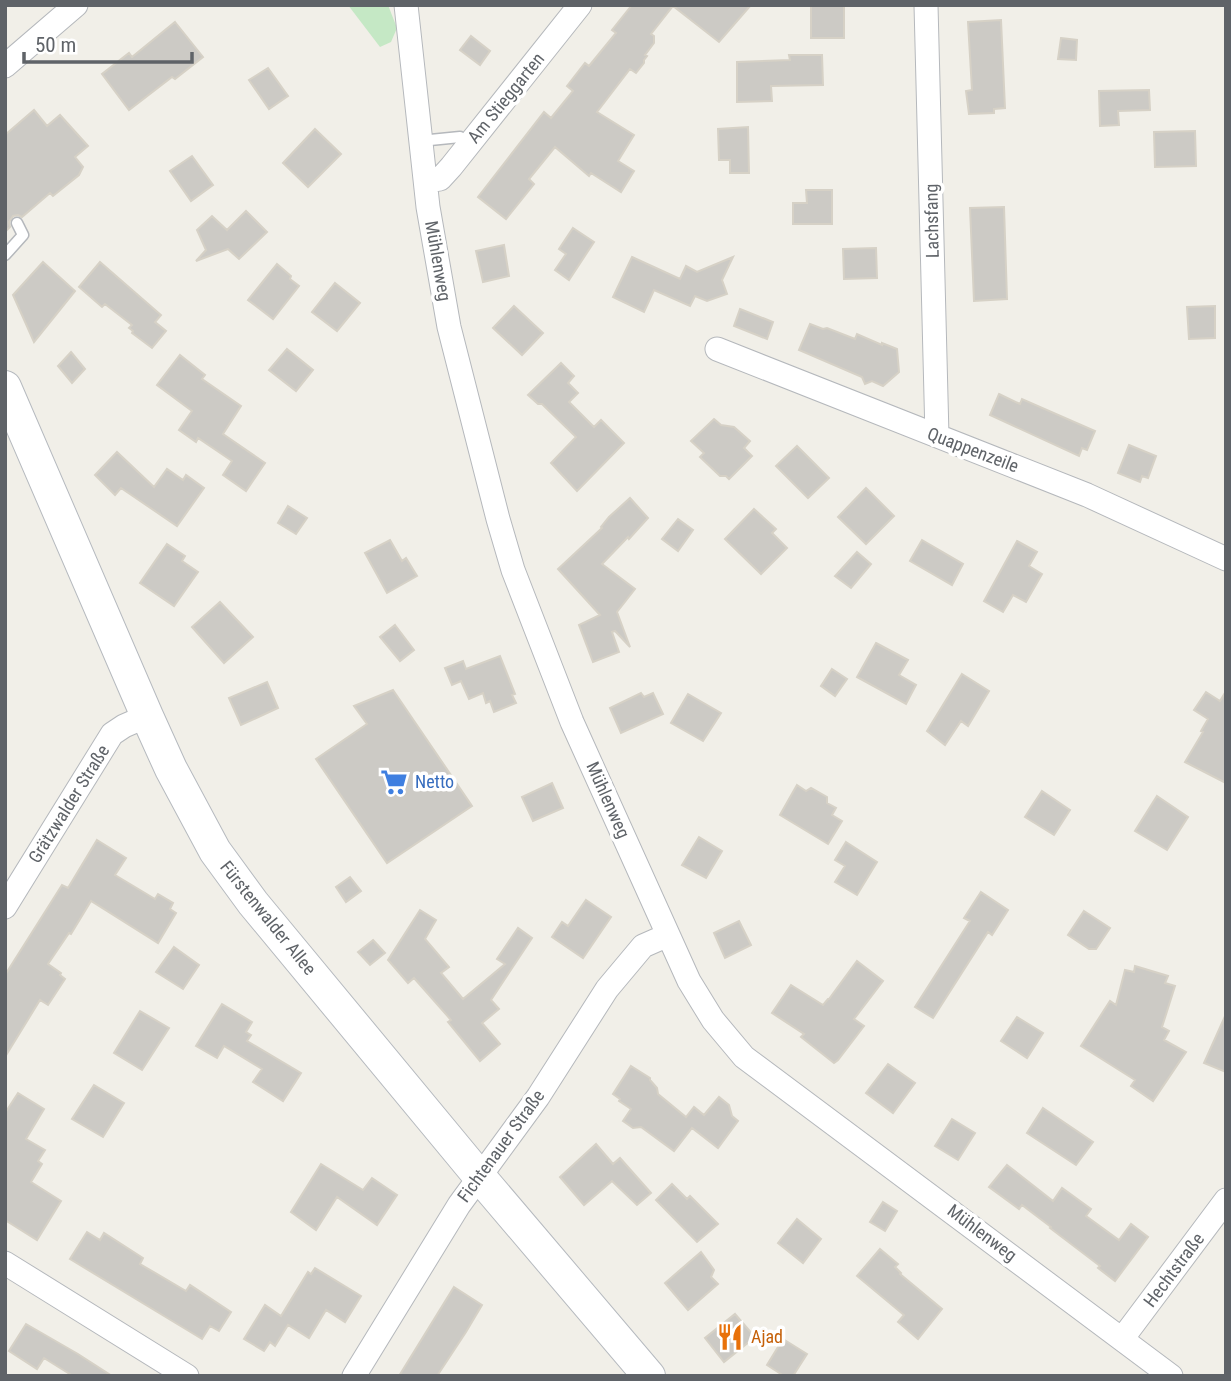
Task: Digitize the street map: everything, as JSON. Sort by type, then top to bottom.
[{"type":"main road","name":"Fürstenwalder Allee","points":[[5,387],[147,716],[171,769],[215,851],[253,903],[649,1376]]},
{"type":"street","points":[[5,66],[76,5]]},
{"type":"street","name":"Mühlenweg","points":[[406,5],[419,141],[449,327],[498,519],[513,570],[572,722],[689,981],[712,1020],[744,1057],[1171,1376]]},
{"type":"street","name":"Am Stieggarten","points":[[425,181],[440,179],[470,145],[580,5]]},
{"type":"street","name":"Lachsfang","points":[[926,5],[937,436]]},
{"type":"street","name":"Quappenzeile","points":[[717,349],[1087,495],[1226,559]]},
{"type":"street","name":"Grätzwalder Straße","points":[[5,907],[111,734],[147,716]]},
{"type":"street","name":"Fichtenauer Straße","points":[[354,1376],[452,1217],[538,1097],[607,989],[643,946],[668,935]]},
{"type":"street","name":"Hechtstraße","points":[[1122,1339],[1226,1200]]},
{"type":"street","points":[[5,1263],[187,1376]]},
{"type":"lane","points":[[419,141],[460,137],[470,145]]},
{"type":"lane","points":[[5,256],[23,235],[17,223]]},
{"type":"green space","points":[[348,5],[388,5],[397,28],[391,42],[380,47]]},
{"type":"building","points":[[632,5],[751,5],[719,42],[673,6],[651,34],[654,36],[654,43],[645,55],[647,56],[644,63],[636,73],[630,69],[597,112],[634,135],[618,161],[634,171],[621,192],[591,173],[589,176],[555,147],[529,179],[534,184],[506,219],[478,197],[544,112],[551,118],[573,91],[567,86],[585,63],[589,66],[616,33],[612,30]]},
{"type":"building","points":[[811,5],[844,5],[844,38],[811,38]]},
{"type":"building","points":[[1001,20],[1005,108],[994,109],[994,113],[969,114],[966,91],[972,90],[968,22]]},
{"type":"building","points":[[175,22],[203,57],[129,110],[102,74],[129,53],[132,57]]},
{"type":"building","points":[[471,36],[490,51],[480,65],[460,50]]},
{"type":"building","points":[[1061,38],[1077,40],[1076,60],[1058,59]]},
{"type":"building","points":[[789,55],[822,55],[823,85],[771,86],[772,101],[737,102],[737,62],[790,60]]},
{"type":"building","points":[[268,68],[288,96],[269,109],[249,80]]},
{"type":"building","points":[[1149,90],[1150,110],[1118,111],[1119,125],[1100,126],[1099,91]]},
{"type":"building","points":[[34,110],[47,126],[60,115],[88,146],[75,157],[83,167],[79,175],[53,196],[50,193],[22,217],[13,216],[9,222],[10,227],[5,232],[5,135]]},
{"type":"building","points":[[748,127],[749,173],[730,173],[730,160],[719,160],[718,129]]},
{"type":"building","points":[[315,129],[341,154],[308,187],[283,163]]},
{"type":"building","points":[[1195,131],[1196,166],[1155,167],[1154,132]]},
{"type":"building","points":[[192,156],[213,185],[191,201],[170,171]]},
{"type":"building","points":[[806,190],[832,190],[832,224],[793,224],[793,203],[807,203]]},
{"type":"building","points":[[1004,207],[1007,299],[974,301],[970,208]]},
{"type":"building","points":[[246,211],[267,232],[239,259],[228,249],[196,261],[206,250],[197,230],[212,216],[227,230]]},
{"type":"building","points":[[573,228],[594,242],[569,280],[555,270],[566,254],[559,249]]},
{"type":"building","points":[[504,245],[509,276],[483,282],[476,251]]},
{"type":"building","points":[[876,248],[877,278],[844,279],[843,249]]},
{"type":"building","points":[[632,257],[680,279],[686,266],[697,272],[733,257],[722,280],[727,294],[707,301],[695,296],[690,306],[654,290],[644,312],[613,297]]},
{"type":"building","points":[[43,262],[75,291],[34,342],[13,295]]},
{"type":"building","points":[[100,262],[161,315],[155,322],[166,331],[152,348],[132,333],[129,328],[132,325],[105,304],[102,307],[79,287]]},
{"type":"building","points":[[277,264],[299,286],[273,319],[248,300]]},
{"type":"building","points":[[335,283],[360,303],[337,331],[312,312]]},
{"type":"building","points":[[514,306],[543,333],[522,355],[493,328]]},
{"type":"building","points":[[1215,306],[1215,338],[1189,339],[1187,307]]},
{"type":"building","points":[[740,309],[773,322],[767,339],[734,326]]},
{"type":"building","points":[[810,324],[855,339],[857,334],[897,349],[899,372],[883,386],[872,381],[865,384],[862,377],[799,350]]},
{"type":"building","points":[[287,349],[313,370],[296,391],[269,370]]},
{"type":"building","points":[[71,352],[85,369],[72,383],[58,366]]},
{"type":"building","points":[[180,355],[205,375],[202,379],[241,406],[223,434],[265,463],[246,491],[223,475],[232,461],[198,438],[196,442],[179,430],[192,411],[157,385]]},
{"type":"building","points":[[561,363],[574,376],[568,383],[578,393],[569,402],[594,427],[601,420],[624,443],[577,491],[551,463],[576,437],[542,404],[538,404],[528,395]]},
{"type":"building","points":[[999,394],[1020,404],[1022,399],[1095,431],[1087,450],[1082,448],[1079,456],[990,415]]},
{"type":"building","points":[[714,419],[721,425],[734,427],[750,441],[744,448],[752,456],[729,479],[720,476],[700,457],[704,453],[691,441]]},
{"type":"building","points":[[1129,445],[1156,456],[1148,478],[1142,476],[1140,482],[1118,473]]},
{"type":"building","points":[[797,446],[829,478],[808,498],[776,466]]},
{"type":"building","points":[[117,452],[154,487],[167,469],[183,480],[186,475],[204,488],[177,526],[121,488],[115,495],[95,475]]},
{"type":"building","points":[[866,488],[894,516],[866,544],[838,517]]},
{"type":"building","points":[[630,498],[648,518],[602,564],[635,589],[617,612],[630,647],[615,631],[612,632],[619,652],[593,662],[579,625],[600,615],[558,569]]},
{"type":"building","points":[[288,506],[307,518],[296,534],[278,523]]},
{"type":"building","points":[[754,509],[776,529],[772,533],[787,548],[761,574],[725,539]]},
{"type":"building","points":[[678,519],[693,530],[678,551],[662,539]]},
{"type":"building","points":[[390,540],[402,561],[406,558],[417,576],[387,593],[365,553]]},
{"type":"building","points":[[922,540],[963,564],[952,585],[910,561]]},
{"type":"building","points":[[1017,541],[1037,552],[1029,566],[1042,574],[1026,602],[1013,595],[1003,612],[984,601]]},
{"type":"building","points":[[167,544],[185,556],[182,561],[198,572],[174,606],[140,583]]},
{"type":"building","points":[[857,552],[871,564],[851,588],[835,576]]},
{"type":"building","points":[[220,602],[253,637],[224,663],[192,627]]},
{"type":"building","points":[[395,625],[414,650],[400,661],[380,637]]},
{"type":"building","points":[[876,643],[908,660],[899,675],[916,685],[906,704],[857,677]]},
{"type":"building","points":[[500,656],[516,703],[494,712],[490,701],[486,703],[483,693],[469,699],[461,681],[452,685],[445,668],[463,661],[466,669]]},
{"type":"building","points":[[832,669],[847,679],[835,696],[821,686]]},
{"type":"building","points":[[962,674],[989,691],[968,726],[961,721],[945,745],[927,731]]},
{"type":"building","points":[[267,682],[278,708],[241,725],[229,698]]},
{"type":"building","name":"Netto","points":[[393,690],[472,806],[387,863],[316,759],[367,724],[354,706]]},
{"type":"building","points":[[1226,691],[1226,783],[1185,762],[1208,719],[1194,710],[1206,692],[1220,701]]},
{"type":"building","points":[[641,693],[644,697],[653,693],[663,714],[621,733],[610,708]]},
{"type":"building","points":[[688,694],[721,713],[703,741],[671,723]]},
{"type":"building","points":[[552,783],[563,808],[533,821],[522,797]]},
{"type":"building","points":[[797,785],[806,791],[811,788],[827,797],[827,803],[836,808],[832,815],[842,821],[828,844],[780,815]]},
{"type":"building","points":[[1042,791],[1070,810],[1054,835],[1025,817]]},
{"type":"building","points":[[1157,796],[1188,817],[1167,850],[1135,831]]},
{"type":"building","points":[[699,837],[722,851],[706,878],[682,865]]},
{"type":"building","points":[[97,840],[126,858],[115,875],[155,899],[158,894],[173,903],[170,909],[176,913],[158,943],[91,901],[48,964],[65,979],[48,1005],[40,1000],[5,1057],[5,975],[62,885],[68,888]]},
{"type":"building","points":[[846,842],[877,862],[857,895],[835,882],[845,866],[835,860]]},
{"type":"building","points":[[350,877],[361,891],[346,902],[336,887]]},
{"type":"building","points":[[981,892],[1008,910],[992,935],[988,932],[933,1018],[915,1007],[970,921],[964,918]]},
{"type":"building","points":[[586,900],[611,917],[583,958],[552,937],[562,922],[568,926]]},
{"type":"building","points":[[420,910],[436,920],[425,939],[449,967],[441,973],[463,999],[505,964],[497,959],[518,928],[532,938],[491,1000],[499,1009],[482,1023],[500,1044],[480,1061],[448,1022],[451,1020],[414,978],[408,983],[388,960]]},
{"type":"building","points":[[1084,911],[1110,928],[1096,949],[1089,949],[1068,935]]},
{"type":"building","points":[[739,921],[751,945],[725,958],[714,933]]},
{"type":"building","points":[[373,940],[385,953],[370,965],[358,952]]},
{"type":"building","points":[[174,947],[199,965],[183,989],[156,972]]},
{"type":"building","points":[[857,961],[883,981],[854,1019],[864,1026],[834,1063],[801,1037],[804,1034],[772,1013],[791,985],[823,1005]]},
{"type":"building","points":[[1135,966],[1168,976],[1165,983],[1175,986],[1162,1027],[1169,1031],[1164,1040],[1186,1052],[1153,1101],[1131,1086],[1135,1080],[1081,1046],[1110,1001],[1116,1005],[1125,970],[1134,972]]},
{"type":"building","points":[[222,1004],[252,1022],[246,1032],[251,1035],[247,1041],[301,1073],[283,1101],[253,1082],[262,1069],[224,1046],[217,1058],[196,1046]]},
{"type":"building","points":[[140,1011],[169,1028],[142,1070],[114,1053]]},
{"type":"building","points":[[1226,1014],[1226,1072],[1204,1063]]},
{"type":"building","points":[[1017,1017],[1043,1033],[1027,1058],[1001,1041]]},
{"type":"building","points":[[888,1064],[915,1083],[893,1113],[866,1093]]},
{"type":"building","points":[[631,1066],[650,1078],[658,1094],[686,1117],[694,1107],[704,1115],[719,1097],[729,1105],[732,1116],[738,1121],[718,1148],[692,1128],[674,1151],[641,1127],[633,1128],[623,1121],[631,1109],[613,1094]]},
{"type":"building","points":[[94,1085],[124,1103],[103,1137],[72,1119]]},
{"type":"building","points":[[18,1093],[44,1109],[26,1139],[45,1150],[38,1161],[42,1164],[31,1182],[61,1201],[37,1240],[5,1220],[5,1113]]},
{"type":"building","points":[[1043,1108],[1093,1142],[1076,1165],[1027,1133]]},
{"type":"building","points":[[952,1119],[975,1133],[958,1160],[935,1146]]},
{"type":"building","points":[[596,1144],[613,1164],[620,1158],[651,1193],[637,1205],[612,1181],[584,1205],[560,1177]]},
{"type":"building","points":[[321,1164],[363,1190],[372,1178],[397,1195],[377,1225],[337,1197],[316,1230],[291,1212]]},
{"type":"building","points":[[1007,1165],[1053,1201],[1062,1188],[1091,1209],[1086,1216],[1119,1240],[1131,1224],[1148,1237],[1115,1281],[1098,1268],[1100,1266],[1022,1205],[1019,1209],[989,1187]]},
{"type":"building","points":[[672,1184],[687,1199],[690,1196],[718,1224],[697,1242],[656,1200]]},
{"type":"building","points":[[883,1202],[897,1211],[885,1231],[870,1222]]},
{"type":"building","points":[[797,1219],[821,1239],[803,1263],[778,1243]]},
{"type":"building","points":[[87,1232],[100,1240],[104,1233],[143,1258],[140,1264],[186,1291],[190,1285],[231,1312],[219,1331],[210,1326],[202,1339],[70,1259]]},
{"type":"building","points":[[880,1249],[898,1264],[895,1267],[900,1274],[942,1309],[918,1339],[898,1322],[904,1315],[857,1276]]},
{"type":"building","points":[[701,1252],[714,1270],[711,1277],[718,1284],[688,1310],[665,1283]]},
{"type":"building","points":[[315,1268],[361,1296],[345,1322],[326,1310],[309,1338],[288,1325],[275,1346],[270,1342],[264,1351],[244,1339],[265,1305],[281,1316],[308,1272],[311,1274]]},
{"type":"building","points":[[454,1287],[482,1305],[466,1332],[437,1376],[399,1376]]},
{"type":"building","name":"Ajad","points":[[735,1314],[755,1337],[724,1362],[705,1338]]},
{"type":"building","points":[[26,1324],[112,1376],[73,1376],[44,1358],[37,1369],[9,1351]]},
{"type":"building","points":[[783,1339],[807,1354],[793,1376],[784,1376],[767,1365]]},
{"type":"place","name":"Netto","points":[[394,782]]},
{"type":"place","name":"Ajad","points":[[730,1337]]}]
